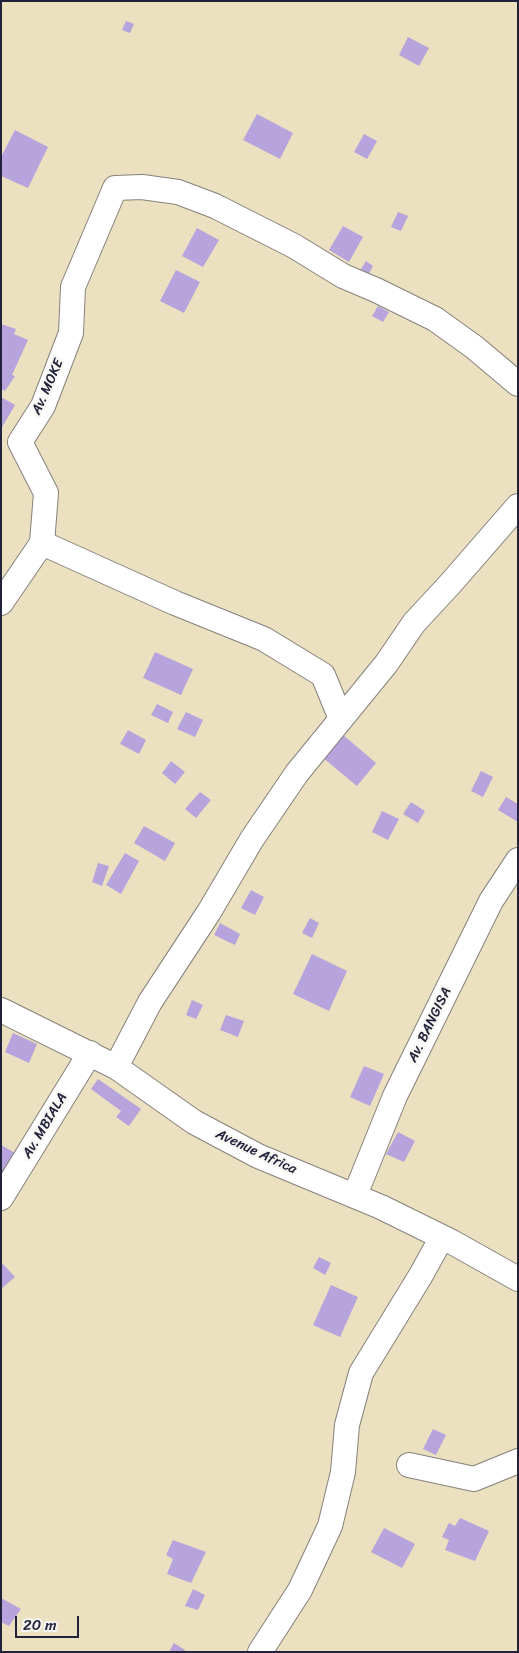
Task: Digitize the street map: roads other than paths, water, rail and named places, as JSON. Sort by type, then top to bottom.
[{"type":"street","name":"Av. MOKE","points":[[1,603],[42,543],[46,493],[20,442],[42,406],[71,333],[73,287],[115,188],[142,187],[178,192],[215,206],[294,246],[343,276],[435,319],[474,347],[518,384]]},
{"type":"street","points":[[116,1067],[150,1002],[209,912],[252,839],[297,773],[386,664],[414,623],[464,570],[518,506]]},
{"type":"street","points":[[42,543],[175,603],[264,640],[323,675],[341,719]]},
{"type":"street","name":"Av. BANGISA","points":[[355,1195],[395,1096],[491,901],[518,860]]},
{"type":"street","name":"Avenue Africa","points":[[1,1010],[116,1067],[194,1122],[258,1156],[355,1195],[442,1237],[518,1279]]},
{"type":"street","name":"Av. MBIALA","points":[[1,1198],[90,1054]]},
{"type":"street","points":[[260,1652],[300,1590],[330,1526],[343,1472],[347,1425],[362,1373],[442,1237]]},
{"type":"street","points":[[409,1465],[474,1479],[518,1462]]}]
